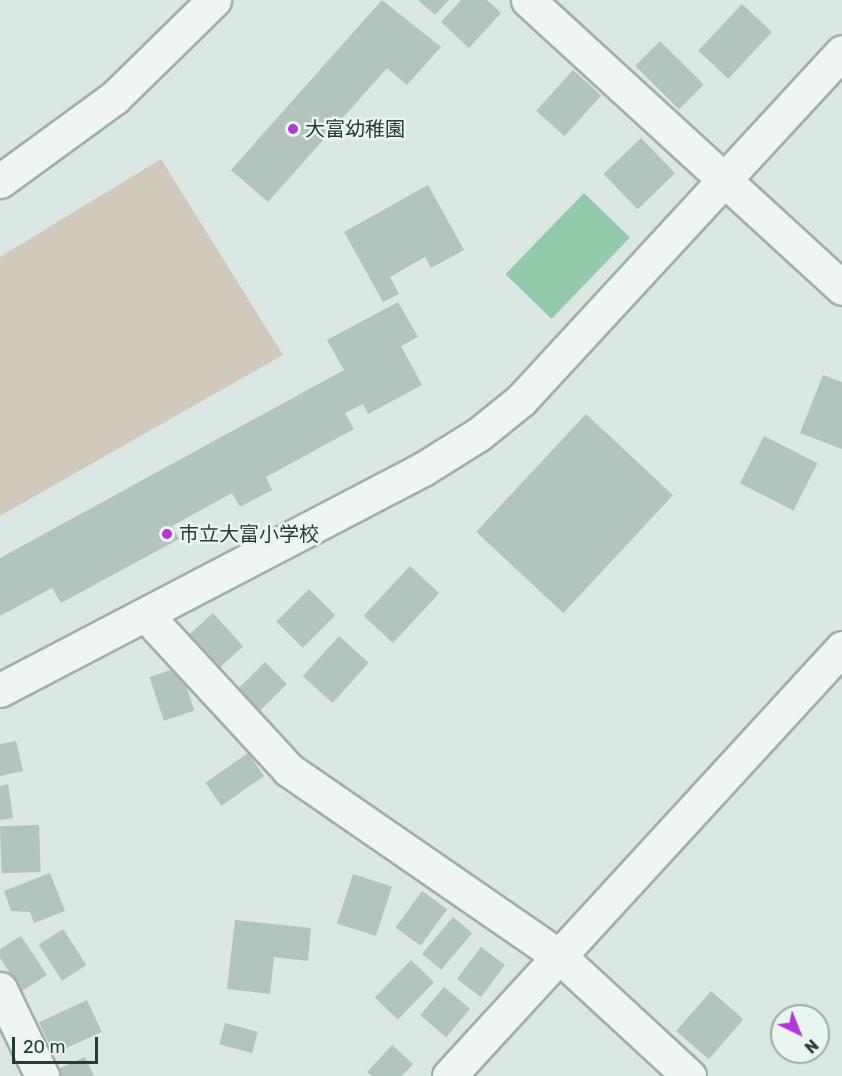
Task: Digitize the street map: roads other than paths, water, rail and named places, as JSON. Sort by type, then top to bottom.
[{"type":"street","points":[[0,181],[114,98],[214,0]]},
{"type":"street","points":[[528,0],[842,288]]},
{"type":"street","points":[[0,690],[147,616],[479,434],[521,400],[842,52]]},
{"type":"street","points":[[147,616],[289,770],[559,956],[689,1076]]},
{"type":"street","points":[[449,1076],[842,648]]},
{"type":"street","points":[[0,989],[42,1076]]},
{"type":"place","name":"大富幼稚園","points":[[293,129]]},
{"type":"place","name":"市立大富小学校","points":[[167,534]]}]
